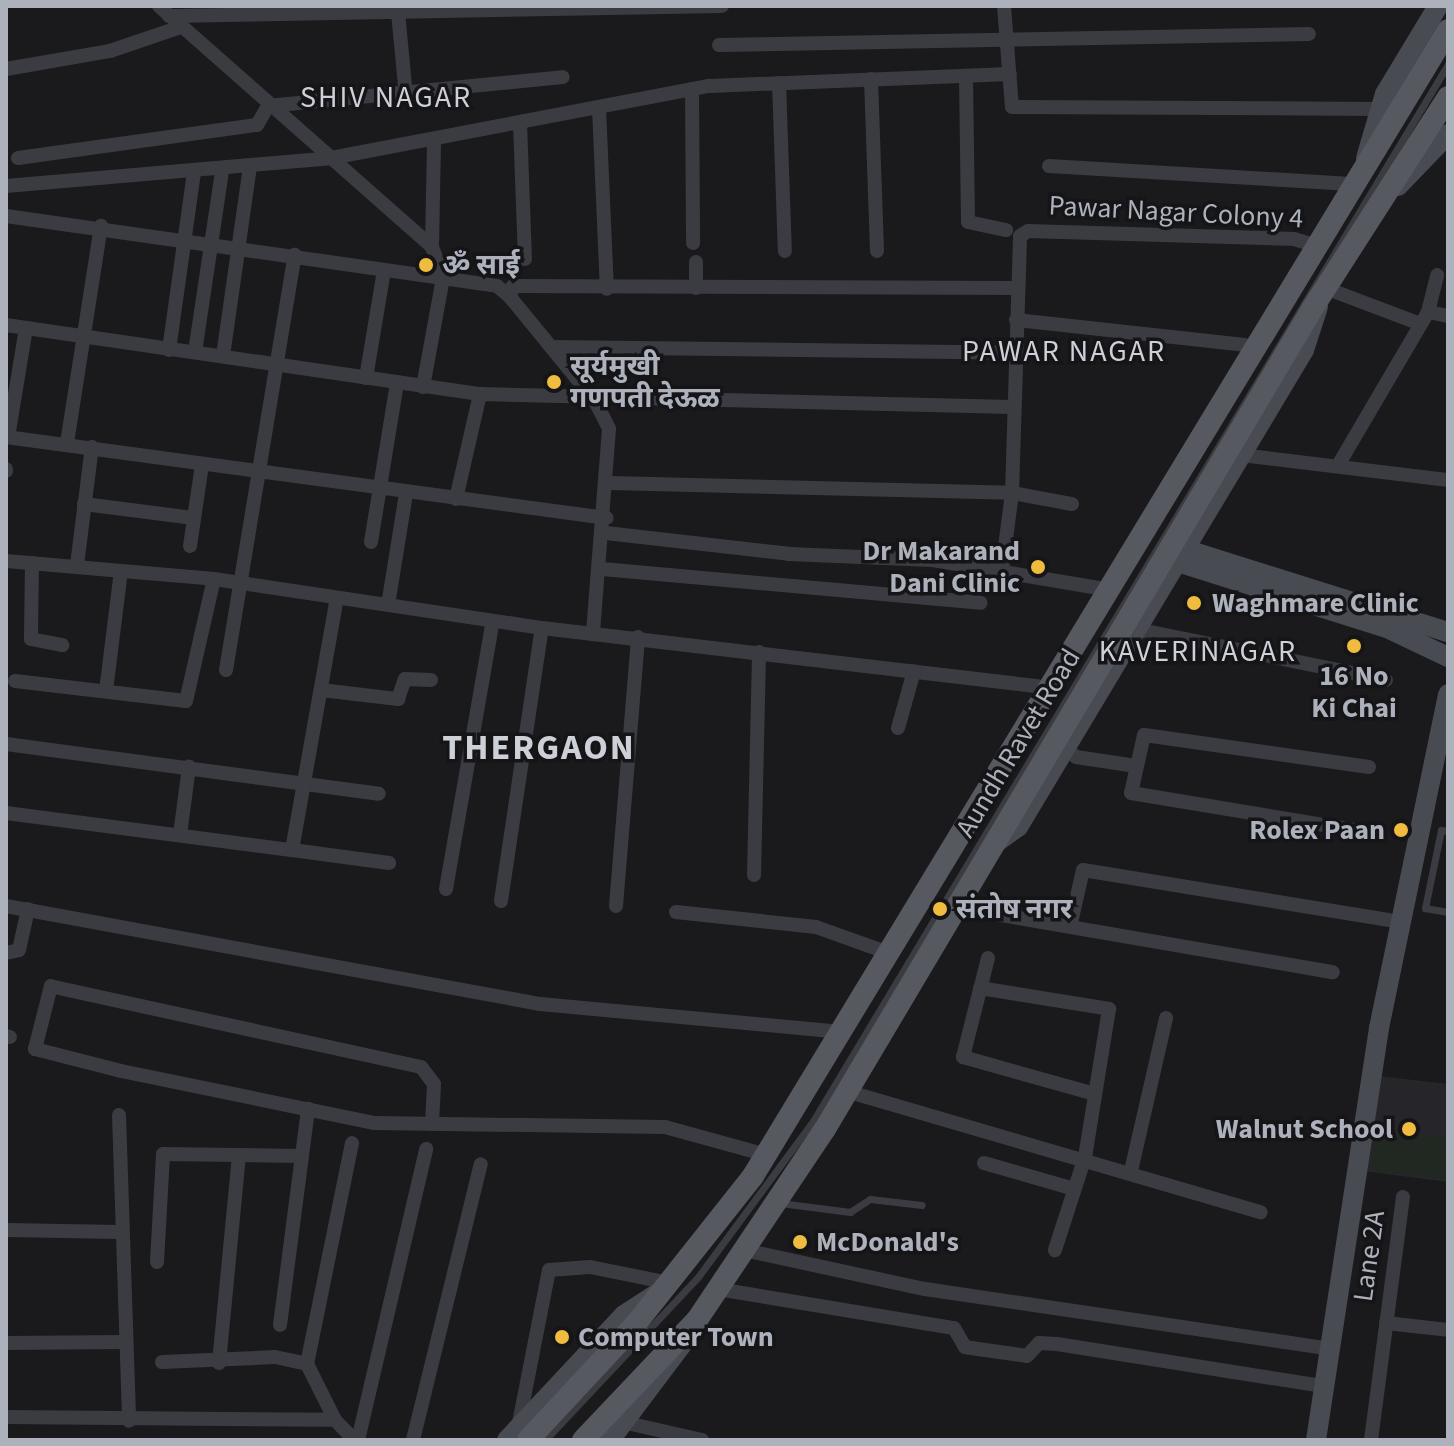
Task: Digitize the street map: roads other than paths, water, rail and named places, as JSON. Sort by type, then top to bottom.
[{"type":"main road","name":"Aundh Ravet Road","points":[[518,1436],[640,1329],[665,1287],[767,1155],[1303,277],[1357,180],[1386,116],[1448,30]]},
{"type":"main road","name":"Aundh Ravet Road","points":[[583,1440],[697,1320],[777,1202],[1323,295],[1389,195],[1448,97]]},
{"type":"street","points":[[164,11],[398,12],[722,6]]},
{"type":"street","points":[[1004,6],[1012,107],[1386,116],[1438,6]]},
{"type":"street","points":[[164,11],[268,106],[432,247]]},
{"type":"street","points":[[398,12],[406,96]]},
{"type":"street","points":[[6,69],[110,51],[181,27]]},
{"type":"street","points":[[719,45],[1309,34]]},
{"type":"street","points":[[6,186],[222,171],[331,158],[692,89],[1010,74]]},
{"type":"street","points":[[268,106],[406,96],[563,77]]},
{"type":"street","points":[[966,77],[968,222],[1006,230]]},
{"type":"street","points":[[871,79],[877,251]]},
{"type":"street","points":[[779,83],[785,251]]},
{"type":"street","points":[[692,89],[693,243]]},
{"type":"street","points":[[18,158],[257,125],[268,106]]},
{"type":"street","points":[[599,108],[607,289]]},
{"type":"street","points":[[520,123],[525,259]]},
{"type":"street","points":[[1389,195],[1448,134]]},
{"type":"street","points":[[423,387],[444,278],[432,247],[434,139]]},
{"type":"street","points":[[1049,166],[1357,180]]},
{"type":"street","points":[[223,356],[250,167]]},
{"type":"street","points":[[195,352],[222,171]]},
{"type":"street","points":[[169,350],[194,173]]},
{"type":"street","points":[[6,216],[101,226],[497,286],[510,297],[595,401],[609,429],[610,483],[593,634]]},
{"type":"street","points":[[67,443],[101,226]]},
{"type":"street","name":"Pawar Nagar Colony 4","points":[[1018,288],[1020,236],[1028,231],[1294,239],[1320,247]]},
{"type":"street","points":[[226,670],[262,474],[295,255]]},
{"type":"street","points":[[696,262],[696,288]]},
{"type":"street","points":[[366,378],[384,270]]},
{"type":"street","points":[[1340,462],[1423,318],[1437,275]]},
{"type":"street","points":[[967,829],[973,798],[1099,588],[1140,532],[1245,345],[1273,302],[1303,277]]},
{"type":"street","points":[[510,297],[513,286],[607,289],[1018,288],[1012,407],[1012,493],[1002,570]]},
{"type":"street","points":[[991,847],[1018,827],[1177,555],[1304,350],[1323,295],[1423,318],[1448,316]]},
{"type":"street","points":[[1016,320],[1245,345]]},
{"type":"street","points":[[6,325],[480,394],[595,401],[1012,407]]},
{"type":"street","points":[[26,328],[7,437],[67,443],[379,492],[456,499],[606,525],[1002,570],[1099,588]]},
{"type":"street","points":[[552,347],[1015,353]]},
{"type":"street","points":[[371,542],[397,384]]},
{"type":"street","points":[[456,499],[480,394]]},
{"type":"street","points":[[77,565],[92,447]]},
{"type":"street","points":[[1241,455],[1340,462],[1448,480]]},
{"type":"street","points":[[190,546],[202,465]]},
{"type":"street","points":[[610,483],[1012,493],[1072,504]]},
{"type":"street","points":[[388,605],[406,494]]},
{"type":"street","points":[[84,504],[194,518]]},
{"type":"street","points":[[1177,555],[1387,628],[1448,657]]},
{"type":"street","points":[[6,561],[214,579],[542,628],[1038,686]]},
{"type":"street","points":[[32,563],[31,639],[62,645]]},
{"type":"street","points":[[1217,568],[1448,632]]},
{"type":"street","points":[[602,569],[980,603]]},
{"type":"street","points":[[106,691],[121,571]]},
{"type":"street","points":[[15,681],[186,701],[214,579]]},
{"type":"street","points":[[292,850],[337,598]]},
{"type":"street","points":[[446,889],[493,621]]},
{"type":"street","points":[[501,901],[542,628]]},
{"type":"street","points":[[1136,629],[1386,680]]},
{"type":"street","points":[[616,906],[638,637]]},
{"type":"street","points":[[754,875],[759,652]]},
{"type":"street","points":[[898,728],[914,671]]},
{"type":"street","points":[[321,690],[398,699],[405,679],[431,680]]},
{"type":"street","points":[[1316,1440],[1326,1348],[1402,922],[1448,694]]},
{"type":"street","points":[[1369,767],[1144,735],[1131,793],[1138,799],[1372,833]]},
{"type":"street","points":[[6,744],[303,779],[379,794]]},
{"type":"street","points":[[1065,748],[1076,757],[1136,766]]},
{"type":"street","points":[[180,835],[189,767]]},
{"type":"street","points":[[6,813],[389,863]]},
{"type":"street","points":[[1070,927],[1083,870],[1402,922]]},
{"type":"street","points":[[960,900],[984,912],[1333,972]]},
{"type":"street","points":[[6,906],[540,1004],[842,1032]]},
{"type":"street","points":[[6,953],[19,950],[28,909]]},
{"type":"street","points":[[676,912],[816,927],[889,953]]},
{"type":"street","points":[[988,958],[966,1060],[1095,1094]]},
{"type":"street","points":[[432,1124],[434,1084],[421,1067],[51,986],[35,1049],[375,1123],[432,1124],[665,1127],[767,1155]]},
{"type":"street","points":[[980,988],[1109,1009],[1085,1157],[1055,1250]]},
{"type":"street","points":[[1131,1171],[1166,1018]]},
{"type":"street","points":[[846,1091],[1085,1157],[1261,1212]]},
{"type":"street","points":[[280,1325],[308,1109]]},
{"type":"street","points":[[119,1115],[119,1232],[129,1421]]},
{"type":"street","points":[[352,1143],[307,1364],[335,1420],[356,1440]]},
{"type":"street","points":[[356,1440],[426,1149]]},
{"type":"street","points":[[157,1262],[163,1154],[302,1156]]},
{"type":"street","points":[[219,1363],[239,1157]]},
{"type":"street","points":[[984,1163],[1074,1189]]},
{"type":"street","points":[[413,1440],[481,1164]]},
{"type":"street","name":"Lane 2A","points":[[1371,1440],[1403,1197]]},
{"type":"street","points":[[6,1230],[119,1232]]},
{"type":"street","points":[[744,1250],[925,1289],[1326,1348]]},
{"type":"street","points":[[518,1436],[549,1270],[590,1267],[665,1287]]},
{"type":"street","points":[[518,1436],[624,1315],[665,1287]]},
{"type":"street","points":[[718,1289],[954,1328],[965,1347],[1027,1356],[1039,1343],[1057,1344],[1322,1386]]},
{"type":"street","points":[[610,1440],[627,1423],[697,1320]]},
{"type":"street","points":[[1386,1323],[1448,1330]]},
{"type":"street","points":[[6,1343],[124,1342]]},
{"type":"street","points":[[162,1362],[219,1363],[275,1357],[307,1364]]},
{"type":"street","points":[[6,1417],[129,1421],[335,1420]]},
{"type":"street","points":[[627,1423],[702,1440]]},
{"type":"lane","points":[[545,1440],[640,1329],[760,1199],[813,1121],[1448,64]]},
{"type":"lane","points":[[1448,831],[1441,830],[1425,908],[1448,912]]},
{"type":"lane","points":[[777,1202],[850,1212],[870,1199],[922,1205]]},
{"type":"place","name":"ॐ साई","points":[[426,265]]},
{"type":"place","name":"सूर्यमुखी गणपती देऊळ","points":[[554,382]]},
{"type":"place","name":"Dr Makarand Dani Clinic","points":[[1038,567]]},
{"type":"place","name":"Waghmare Clinic","points":[[1194,603]]},
{"type":"place","name":"16 No Ki Chai","points":[[1354,646]]},
{"type":"place","name":"Rolex Paan","points":[[1401,830]]},
{"type":"place","name":"संतोष नगर","points":[[940,909]]},
{"type":"place","name":"Walnut School","points":[[1409,1129]]},
{"type":"place","name":"McDonald's","points":[[800,1242]]},
{"type":"place","name":"Computer Town","points":[[562,1337]]},
{"type":"district","name":"SHIV NAGAR","points":[[386,98]]},
{"type":"district","name":"PAWAR NAGAR","points":[[1064,352]]},
{"type":"district","name":"KAVERINAGAR","points":[[1198,652]]},
{"type":"district","name":"THERGAON","points":[[539,748]]}]
